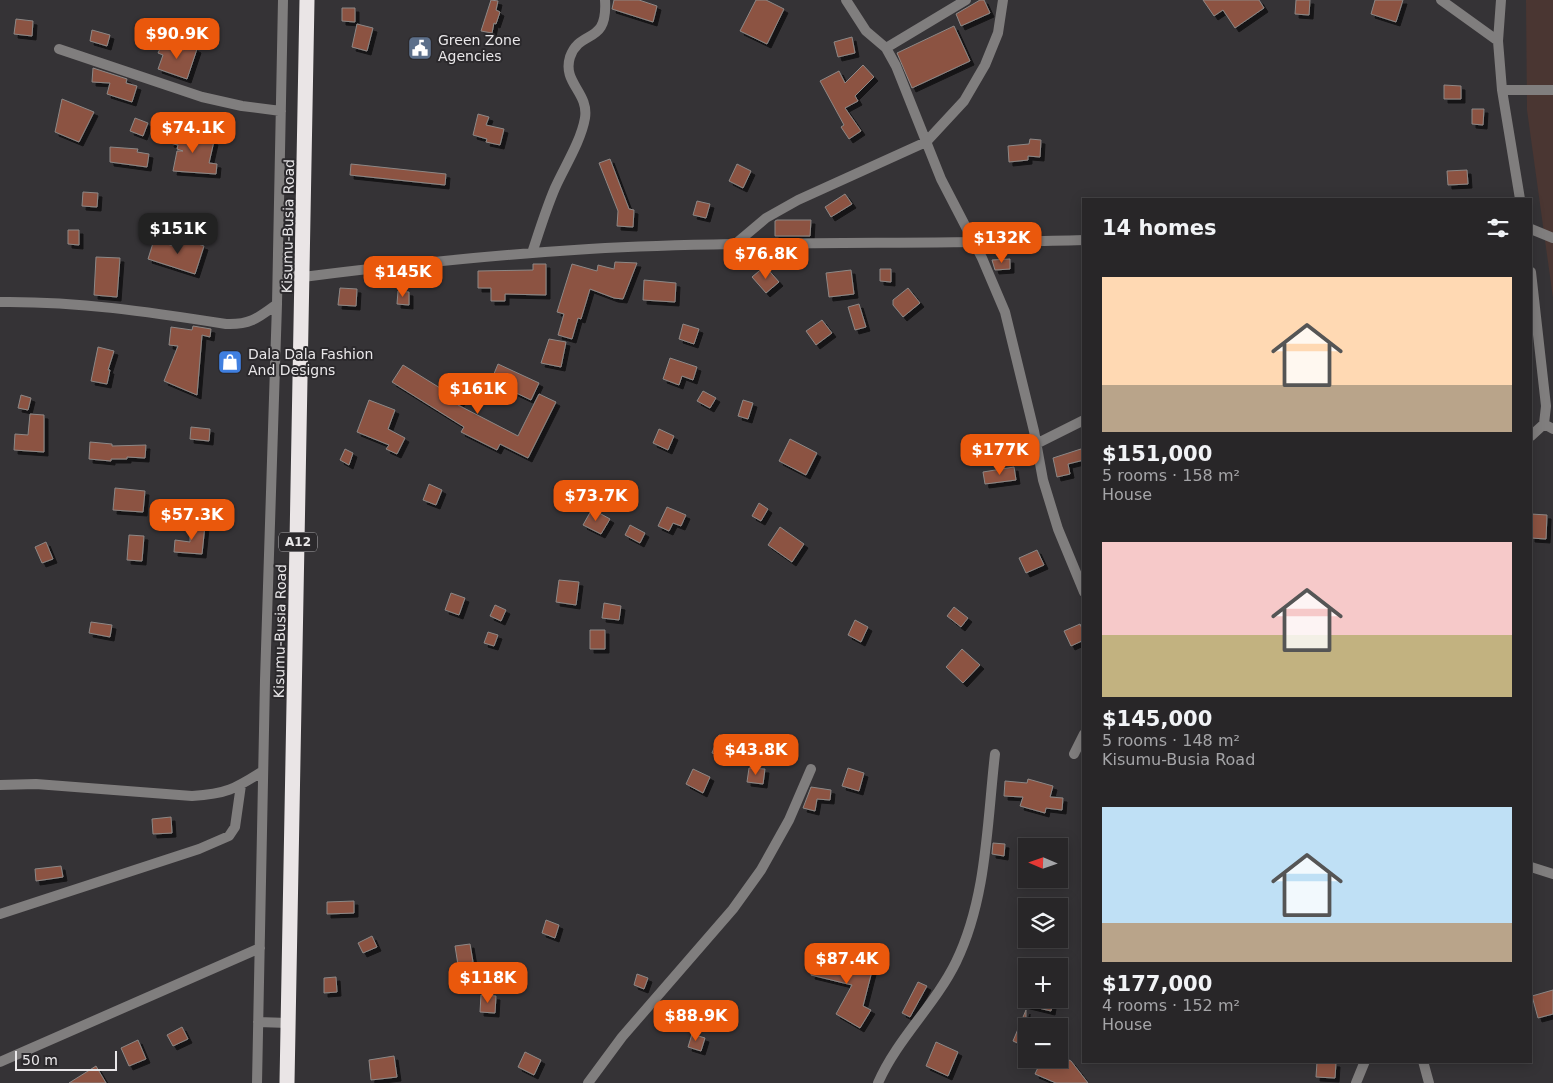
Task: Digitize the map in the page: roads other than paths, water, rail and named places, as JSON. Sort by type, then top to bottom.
[{"type":"highway","name":"Kisumu-Busia Road","points":[[287,1083],[307,0]]},
{"type":"street","points":[[257,1083],[263,771],[278,276],[282,0]]},
{"type":"street","points":[[532,253],[554,192],[584,126],[586,104],[568,72],[570,56],[584,40],[602,28],[606,19],[605,0]]},
{"type":"street","points":[[846,0],[866,30],[886,48],[941,178],[1005,312],[1043,480],[1058,529],[1082,587]]},
{"type":"street","points":[[886,48],[966,0]]},
{"type":"street","points":[[734,245],[766,218],[798,200],[926,142],[964,101],[985,65],[998,33],[1003,0]]},
{"type":"street","points":[[1441,0],[1498,41]]},
{"type":"street","points":[[1502,0],[1498,41],[1502,90],[1520,198]]},
{"type":"street","points":[[59,49],[202,97],[242,106],[281,110]]},
{"type":"street","points":[[1502,90],[1553,90]]},
{"type":"street","points":[[1532,230],[1546,233],[1553,238]]},
{"type":"street","points":[[278,276],[303,276],[453,259],[532,253],[734,245],[1082,240]]},
{"type":"street","points":[[1532,281],[1548,427],[1532,435]]},
{"type":"street","points":[[0,302],[49,301],[116,307],[243,325],[255,320],[277,304]]},
{"type":"street","points":[[1036,444],[1082,421]]},
{"type":"street","points":[[1074,754],[1082,738]]},
{"type":"street","points":[[878,1083],[899,1046],[921,1019],[956,962],[970,927],[981,884],[995,754]]},
{"type":"street","points":[[588,1083],[622,1037],[733,909],[761,870],[789,820],[811,769]]},
{"type":"street","points":[[0,785],[36,784],[192,796],[230,791],[263,771]]},
{"type":"street","points":[[0,914],[199,849],[229,836],[235,827],[241,785]]},
{"type":"street","points":[[1532,867],[1553,874]]},
{"type":"street","points":[[0,1062],[260,948]]},
{"type":"street","points":[[258,1022],[288,1023]]},
{"type":"street","points":[[1356,1083],[1364,1063]]},
{"type":"street","points":[[1424,1063],[1429,1083]]},
{"type":"place","name":"Green Zone Agencies","points":[[420,48]]},
{"type":"place","name":"Dala Dala Fashion And Designs","points":[[230,362]]}]
